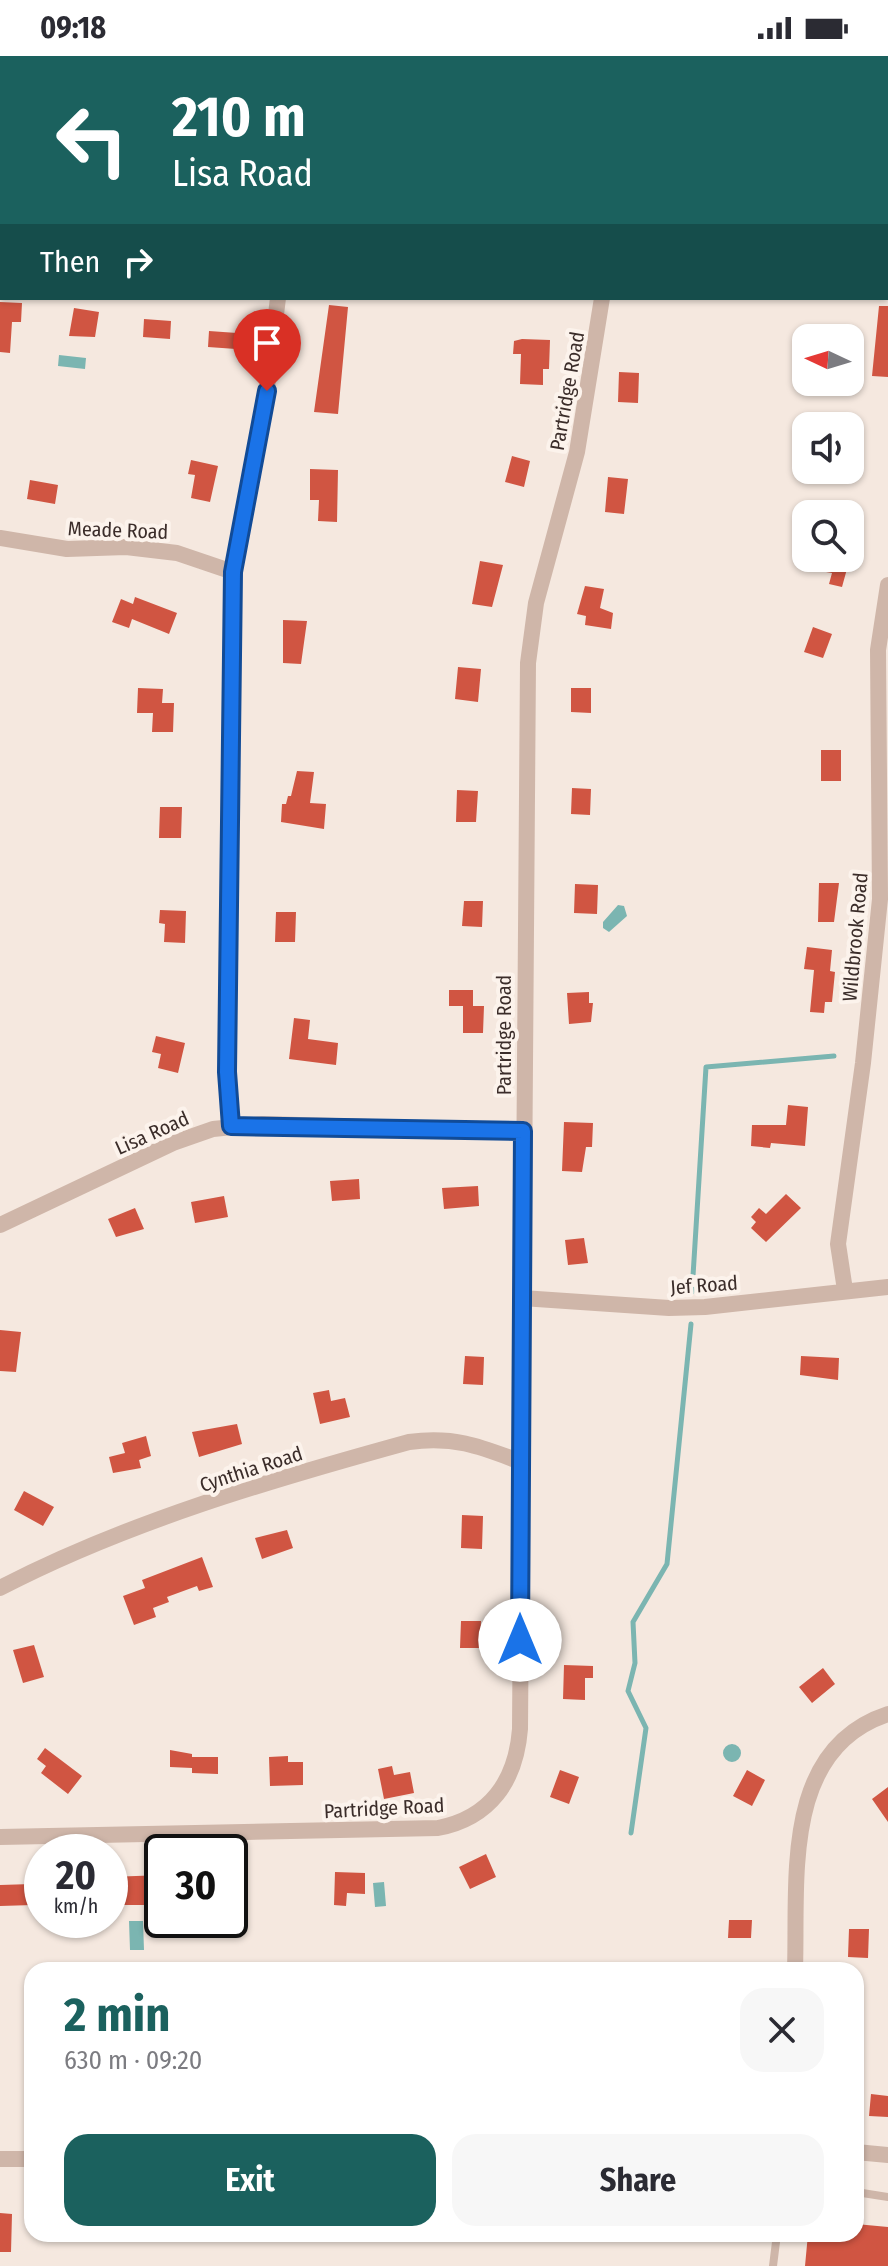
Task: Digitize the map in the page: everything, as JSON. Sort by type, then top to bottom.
[{"type":"street","points":[[231,1126],[227,1072],[233,572],[264,412],[278,300]]},
{"type":"street","name":"Partridge Road","points":[[0,1837],[416,1829],[450,1825],[479,1813],[503,1788],[517,1754],[526,724],[531,633],[577,452],[602,300]]},
{"type":"street","name":"Meade Road","points":[[0,538],[67,549],[126,547],[177,553],[233,572]]},
{"type":"street","name":"Wildbrook Road","points":[[845,1290],[838,1244],[863,1063],[880,899],[878,650],[888,585]]},
{"type":"street","name":"Lisa Road","points":[[0,1225],[194,1134],[231,1126],[523,1131]]},
{"type":"street","name":"Jef Road","points":[[522,1298],[669,1308],[888,1287]]},
{"type":"street","name":"Cynthia Road","points":[[0,1588],[117,1537],[218,1500],[409,1442],[441,1438],[471,1443],[521,1462]]},
{"type":"street","points":[[795,1962],[801,1838],[810,1787],[824,1759],[843,1737],[888,1714]]},
{"type":"street","points":[[864,2153],[888,2155]]},
{"type":"street","points":[[0,2159],[24,2159]]},
{"type":"lane","points":[[864,2193],[888,2197]]},
{"type":"lane","points":[[773,2266],[776,2242]]},
{"type":"water","points":[[59,355],[86,358],[85,369],[58,366]]},
{"type":"water","points":[[618,905],[624,906],[627,916],[609,932],[603,928],[603,922]]},
{"type":"water","points":[[732,1744],[741,1753],[732,1762],[723,1753]]},
{"type":"water","points":[[384,1882],[386,1906],[375,1907],[373,1883]]},
{"type":"water","points":[[129,1921],[143,1921],[144,1950],[130,1950]]},
{"type":"building","points":[[0,302],[22,303],[21,322],[12,322],[10,353],[0,352]]},
{"type":"building","points":[[329,305],[348,307],[338,414],[314,412]]},
{"type":"building","points":[[879,306],[888,306],[888,377],[872,376]]},
{"type":"building","points":[[74,308],[99,312],[95,337],[69,336]]},
{"type":"building","points":[[144,319],[171,321],[170,339],[143,337]]},
{"type":"building","points":[[209,331],[237,333],[236,349],[208,347]]},
{"type":"building","points":[[550,340],[549,369],[543,369],[543,385],[520,384],[521,354],[513,354],[514,341]]},
{"type":"building","points":[[619,372],[639,373],[638,403],[618,402]]},
{"type":"building","points":[[512,456],[530,461],[524,487],[505,482]]},
{"type":"building","points":[[191,460],[218,466],[210,502],[191,498],[195,475],[188,474]]},
{"type":"building","points":[[310,469],[338,470],[337,522],[318,521],[319,500],[310,500]]},
{"type":"building","points":[[608,477],[628,479],[624,514],[605,512]]},
{"type":"building","points":[[30,480],[58,485],[55,504],[27,499]]},
{"type":"building","points":[[480,561],[503,565],[492,607],[472,604]]},
{"type":"building","points":[[826,572],[846,572],[842,587],[829,584],[832,573]]},
{"type":"building","points":[[585,586],[604,589],[600,608],[613,613],[611,629],[585,625],[586,616],[577,614]]},
{"type":"building","points":[[135,597],[177,613],[169,634],[132,619],[129,628],[112,622],[121,599],[133,604]]},
{"type":"building","points":[[283,620],[307,621],[301,664],[283,663]]},
{"type":"building","points":[[813,627],[832,634],[823,658],[804,652]]},
{"type":"building","points":[[458,667],[481,669],[478,702],[455,699]]},
{"type":"building","points":[[138,688],[163,689],[162,703],[174,703],[173,732],[152,732],[153,713],[137,713]]},
{"type":"building","points":[[571,688],[591,688],[591,713],[571,712]]},
{"type":"building","points":[[821,750],[841,750],[841,781],[821,781]]},
{"type":"building","points":[[297,771],[314,772],[310,803],[326,804],[324,829],[281,822],[282,804],[286,804],[288,796],[291,796]]},
{"type":"building","points":[[572,788],[591,789],[590,815],[571,814]]},
{"type":"building","points":[[457,790],[478,791],[476,822],[456,822]]},
{"type":"building","points":[[160,807],[182,807],[181,838],[159,838]]},
{"type":"building","points":[[819,883],[839,883],[834,922],[818,922]]},
{"type":"building","points":[[575,884],[598,885],[597,914],[574,913]]},
{"type":"building","points":[[464,901],[483,901],[482,927],[462,926]]},
{"type":"building","points":[[160,910],[186,911],[185,943],[164,942],[165,924],[159,923]]},
{"type":"building","points":[[276,912],[296,912],[295,942],[275,942]]},
{"type":"building","points":[[807,947],[832,950],[830,971],[835,972],[832,1002],[825,1002],[824,1013],[810,1012],[814,970],[804,969]]},
{"type":"building","points":[[449,990],[473,990],[473,1006],[484,1006],[483,1033],[463,1033],[463,1006],[449,1006]]},
{"type":"building","points":[[589,992],[589,1003],[593,1003],[591,1022],[569,1024],[567,993]]},
{"type":"building","points":[[294,1018],[310,1020],[308,1039],[338,1043],[336,1065],[289,1059]]},
{"type":"building","points":[[156,1036],[185,1043],[178,1073],[158,1068],[161,1054],[152,1052]]},
{"type":"building","points":[[788,1105],[808,1107],[805,1146],[771,1143],[770,1148],[751,1146],[752,1125],[786,1125]]},
{"type":"building","points":[[564,1122],[593,1123],[592,1147],[586,1147],[582,1172],[562,1171]]},
{"type":"building","points":[[359,1179],[360,1199],[332,1201],[330,1181]]},
{"type":"building","points":[[478,1186],[479,1206],[444,1209],[442,1188]]},
{"type":"building","points":[[786,1194],[801,1208],[766,1242],[751,1228],[756,1222],[751,1217],[759,1208],[766,1214]]},
{"type":"building","points":[[224,1196],[228,1217],[195,1223],[191,1202]]},
{"type":"building","points":[[135,1208],[144,1229],[116,1237],[108,1219]]},
{"type":"building","points":[[584,1238],[588,1263],[568,1265],[565,1240]]},
{"type":"building","points":[[0,1330],[21,1332],[16,1372],[0,1371]]},
{"type":"building","points":[[465,1356],[484,1357],[483,1385],[463,1384]]},
{"type":"building","points":[[801,1356],[839,1358],[838,1380],[800,1375]]},
{"type":"building","points":[[329,1390],[331,1401],[345,1398],[350,1417],[320,1424],[313,1393]]},
{"type":"building","points":[[237,1424],[242,1444],[199,1457],[192,1432]]},
{"type":"building","points":[[146,1436],[151,1456],[139,1460],[141,1468],[113,1473],[109,1457],[125,1453],[122,1443]]},
{"type":"building","points":[[24,1491],[54,1507],[43,1526],[14,1510]]},
{"type":"building","points":[[462,1515],[483,1516],[482,1549],[461,1548]]},
{"type":"building","points":[[287,1530],[293,1548],[262,1559],[255,1538]]},
{"type":"building","points":[[202,1557],[213,1587],[199,1591],[197,1586],[167,1597],[169,1602],[153,1608],[156,1617],[134,1625],[123,1596],[145,1588],[142,1580]]},
{"type":"building","points":[[461,1621],[481,1621],[480,1648],[460,1648]]},
{"type":"building","points":[[34,1645],[44,1677],[23,1683],[13,1650]]},
{"type":"building","points":[[564,1665],[593,1666],[593,1678],[585,1678],[585,1700],[563,1699]]},
{"type":"building","points":[[823,1668],[835,1684],[812,1703],[799,1687]]},
{"type":"building","points":[[45,1748],[82,1776],[68,1794],[41,1773],[46,1766],[37,1759]]},
{"type":"building","points":[[170,1750],[192,1754],[192,1757],[218,1757],[218,1774],[192,1773],[192,1768],[170,1767]]},
{"type":"building","points":[[288,1756],[288,1762],[303,1762],[303,1785],[270,1786],[269,1757]]},
{"type":"building","points":[[392,1766],[394,1775],[410,1772],[414,1793],[384,1799],[378,1769]]},
{"type":"building","points":[[560,1770],[579,1777],[569,1804],[550,1797]]},
{"type":"building","points":[[747,1770],[765,1780],[752,1806],[733,1796]]},
{"type":"building","points":[[888,1787],[888,1822],[872,1799]]},
{"type":"building","points":[[486,1854],[496,1877],[470,1889],[459,1867]]},
{"type":"building","points":[[335,1872],[365,1873],[365,1894],[347,1893],[346,1906],[334,1905]]},
{"type":"building","points":[[128,1876],[144,1876],[144,1905],[128,1905]]},
{"type":"building","points":[[24,1884],[24,1905],[0,1906],[0,1885]]},
{"type":"building","points":[[729,1920],[752,1920],[751,1938],[728,1938]]},
{"type":"building","points":[[849,1929],[869,1929],[868,1958],[848,1957]]},
{"type":"building","points":[[871,2094],[888,2096],[888,2117],[869,2116]]},
{"type":"building","points":[[0,2213],[12,2214],[11,2252],[0,2252]]},
{"type":"building","points":[[864,2225],[888,2227],[888,2266],[805,2266],[807,2242],[864,2242]]},
{"type":"waterway","points":[[692,1292],[706,1067],[834,1056]]},
{"type":"waterway","points":[[631,1833],[646,1728],[628,1691],[635,1663],[633,1622],[667,1564],[691,1324]]},
{"type":"route","points":[[267,391],[233,572],[227,1072],[231,1126],[263,1124],[523,1131],[520,1640]]}]
